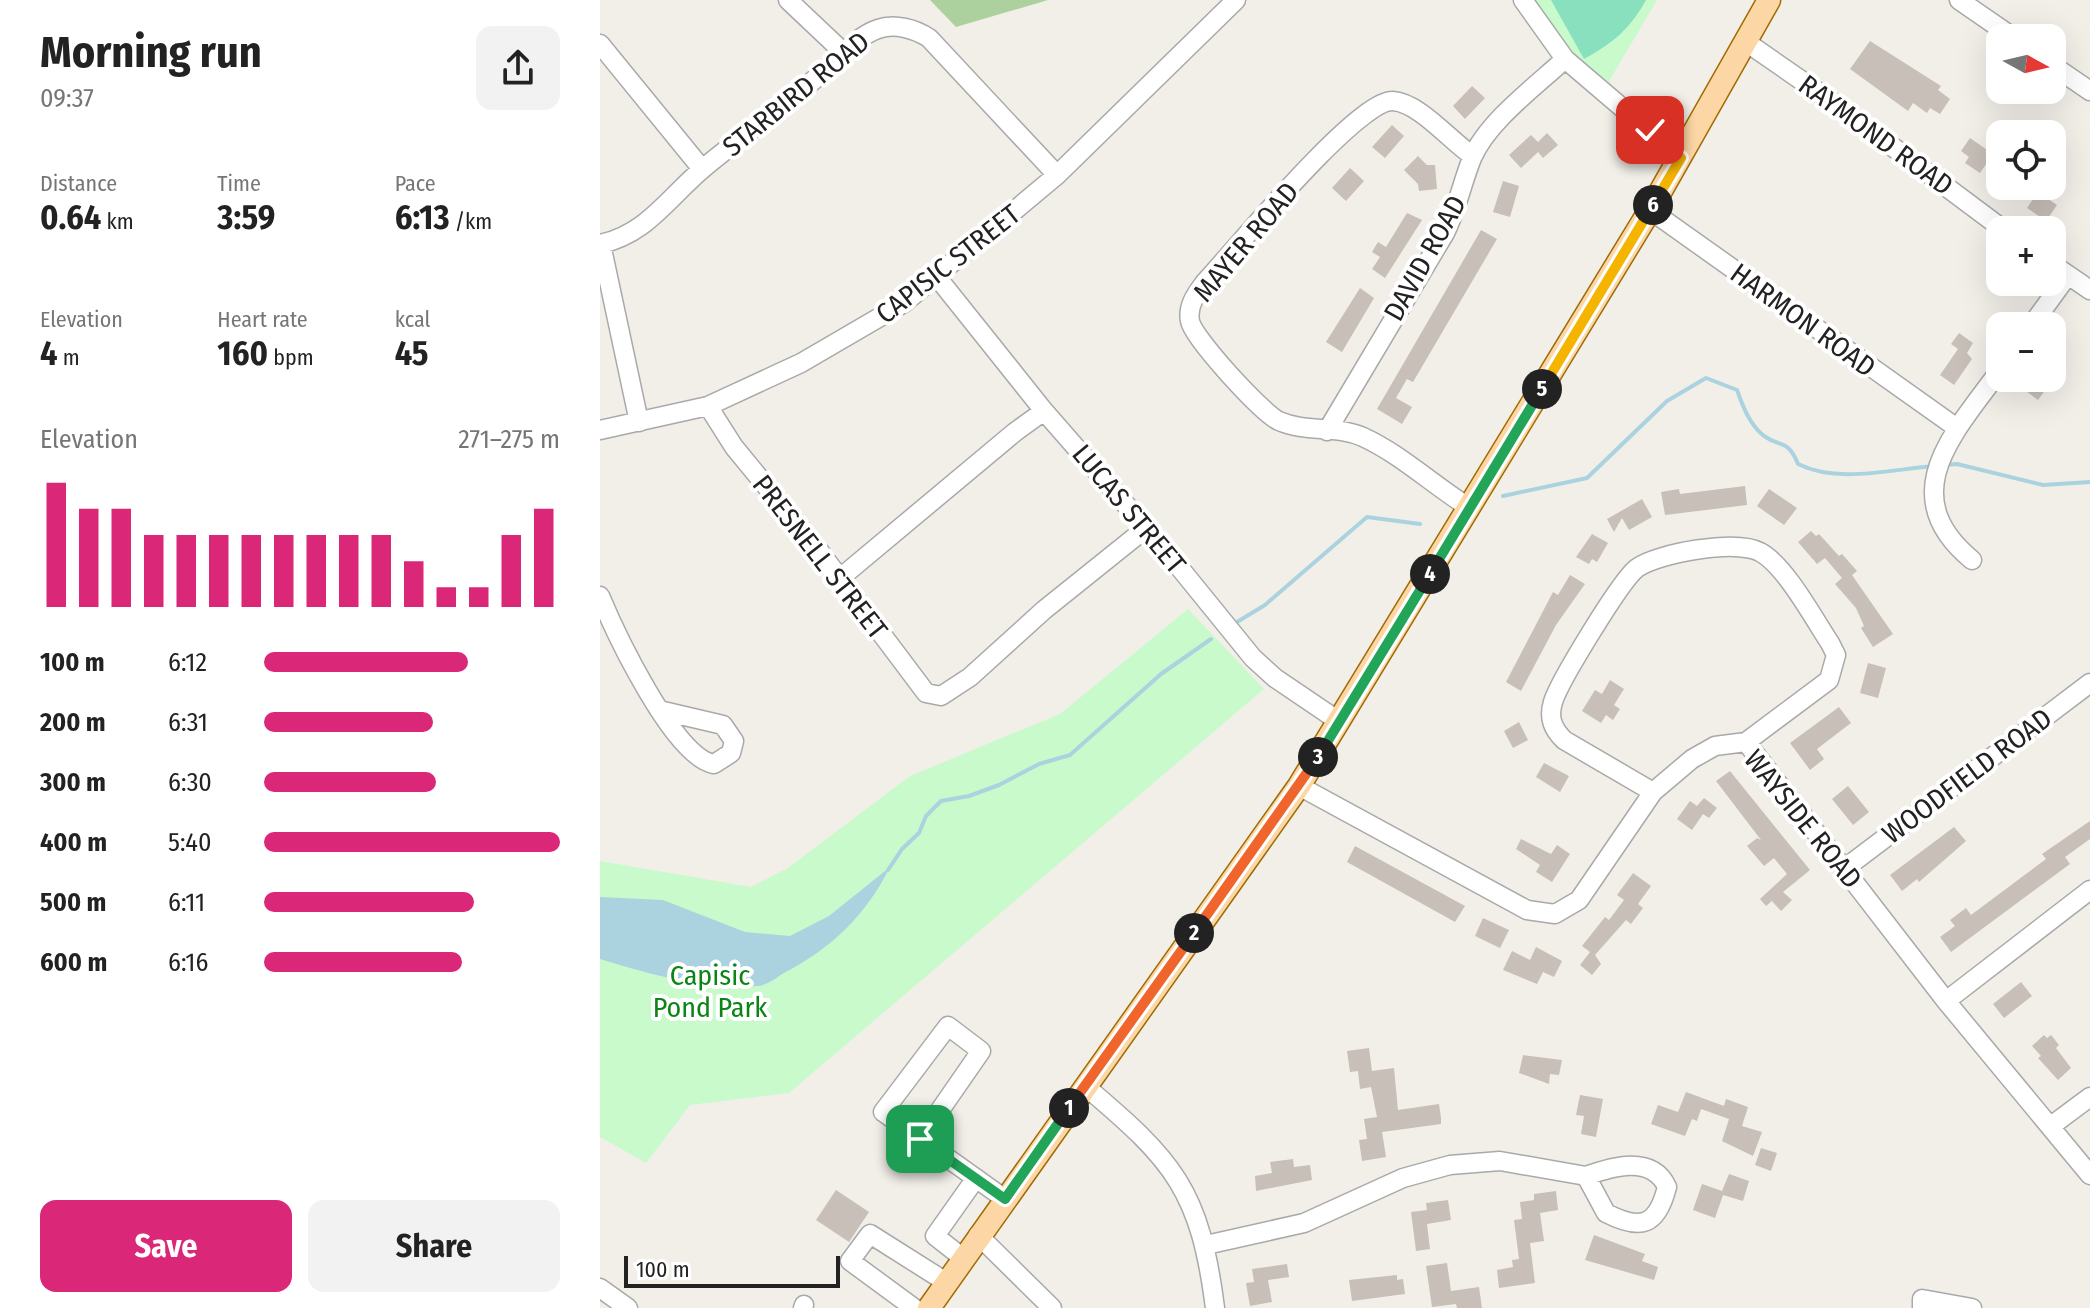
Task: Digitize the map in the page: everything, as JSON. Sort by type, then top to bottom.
[{"type":"main road","points":[[929,1308],[1299,786],[1650,210],[1769,0]]},
{"type":"street","points":[[788,0],[843,52]]},
{"type":"street","name":"CAPISIC STREET","points":[[600,430],[708,406],[854,335],[937,277],[1057,175],[1236,0]]},
{"type":"street","points":[[1523,0],[1565,59],[1681,158]]},
{"type":"street","points":[[1959,0],[1994,24]]},
{"type":"street","name":"STARBIRD ROAD","points":[[601,244],[635,231],[668,205],[702,169],[807,86],[843,52],[879,28],[914,28],[952,60],[1057,175]]},
{"type":"street","name":"RAYMOND ROAD","points":[[1746,42],[1986,217]]},
{"type":"street","points":[[600,44],[702,169]]},
{"type":"street","name":"DAVID ROAD","points":[[1327,431],[1445,233],[1456,212],[1473,156],[1502,117],[1565,59]]},
{"type":"street","points":[[2066,75],[2090,91]]},
{"type":"street","name":"MAYER ROAD","points":[[1470,508],[1415,468],[1362,437],[1277,420],[1251,399],[1197,335],[1190,321],[1190,306],[1196,293],[1342,132],[1375,105],[1391,101],[1409,105],[1473,156]]},
{"type":"street","name":"HARMON ROAD","points":[[1650,210],[1957,428]]},
{"type":"street","points":[[601,244],[639,422]]},
{"type":"street","points":[[2041,312],[2068,275],[2090,290]]},
{"type":"street","name":"LUCAS STREET","points":[[937,277],[1044,411],[1253,658],[1275,678],[1340,722]]},
{"type":"street","points":[[1972,560],[1954,545],[1937,509],[1934,485],[1943,449],[1986,389]]},
{"type":"street","name":"PRESNELL STREET","points":[[708,406],[734,447],[926,693],[941,696],[970,677],[1044,610],[1145,529]]},
{"type":"street","points":[[839,579],[1044,411]]},
{"type":"street","points":[[1653,792],[1564,740],[1553,729],[1551,714],[1561,686],[1635,569],[1664,558],[1727,546],[1761,552],[1774,563],[1830,643],[1836,655],[1829,680],[1746,742]]},
{"type":"street","points":[[600,596],[622,648],[659,710]]},
{"type":"street","name":"WOODFIELD ROAD","points":[[1844,869],[2090,683]]},
{"type":"street","name":"WAYSIDE ROAD","points":[[1299,786],[1527,910],[1555,914],[1579,900],[1653,792],[1692,759],[1715,746],[1746,742],[1946,1001],[2090,1175]]},
{"type":"street","points":[[1946,1001],[2090,890]]},
{"type":"street","points":[[920,1139],[981,1051],[948,1026],[883,1112],[920,1139],[1005,1199]]},
{"type":"street","points":[[1085,1086],[1159,1151],[1187,1195],[1206,1245],[1215,1308]]},
{"type":"street","points":[[2051,1126],[2090,1097]]},
{"type":"street","points":[[1206,1245],[1304,1223],[1403,1178],[1450,1165],[1500,1161],[1586,1176]]},
{"type":"street","points":[[963,1258],[935,1236],[976,1178]]},
{"type":"street","points":[[914,1308],[850,1261],[870,1234],[946,1282]]},
{"type":"street","points":[[978,1235],[1052,1308]]},
{"type":"street","points":[[600,1288],[628,1308]]},
{"type":"street","points":[[1922,1304],[1972,1308]]},
{"type":"green space","points":[[930,0],[1048,0],[956,27]]},
{"type":"green space","points":[[1527,0],[1657,0],[1608,83],[1557,40]]},
{"type":"green space","points":[[1551,0],[1646,0],[1620,34],[1584,59]]},
{"type":"green space","name":"Capisic Pond Park","points":[[1188,609],[1264,689],[789,1093],[690,1105],[646,1163],[600,1137],[600,861],[751,887],[788,868],[910,776],[1060,714]]},
{"type":"water","points":[[890,867],[870,900],[846,929],[817,953],[764,985],[737,987],[697,983],[600,959],[600,897],[663,900],[745,932],[790,936],[829,916]]},
{"type":"building","points":[[1870,41],[1941,86],[1938,90],[1950,99],[1940,114],[1930,108],[1927,113],[1913,103],[1908,111],[1850,69]]},
{"type":"building","points":[[1472,86],[1485,98],[1465,119],[1453,106]]},
{"type":"building","points":[[1392,125],[1404,136],[1385,158],[1372,147]]},
{"type":"building","points":[[1547,133],[1558,145],[1543,158],[1538,152],[1521,168],[1509,155],[1531,135],[1538,142]]},
{"type":"building","points":[[1970,138],[1986,149],[1986,164],[1980,173],[1965,163],[1969,157],[1961,151]]},
{"type":"building","points":[[1418,156],[1427,165],[1435,165],[1437,189],[1419,191],[1418,184],[1404,170]]},
{"type":"building","points":[[1350,168],[1364,181],[1346,201],[1332,188]]},
{"type":"building","points":[[1503,181],[1519,186],[1510,217],[1493,212]]},
{"type":"building","points":[[2032,200],[2050,200],[2057,205],[2049,216],[2039,216],[2027,208]]},
{"type":"building","points":[[1407,213],[1422,220],[1385,278],[1372,269],[1380,257],[1372,252],[1378,242],[1386,247]]},
{"type":"building","points":[[1481,230],[1497,239],[1413,382],[1407,379],[1396,398],[1412,407],[1402,424],[1377,409]]},
{"type":"building","points":[[1360,288],[1374,298],[1342,352],[1326,342]]},
{"type":"building","points":[[1959,333],[1973,343],[1967,353],[1972,359],[1954,385],[1940,375],[1958,349],[1951,344]]},
{"type":"building","points":[[2027,392],[2044,392],[2038,400]]},
{"type":"building","points":[[1745,486],[1747,505],[1665,515],[1661,492],[1679,489],[1680,494]]},
{"type":"building","points":[[1769,489],[1797,508],[1784,525],[1757,506]]},
{"type":"building","points":[[1642,499],[1652,517],[1629,530],[1622,518],[1614,532],[1607,519]]},
{"type":"building","points":[[1811,531],[1816,536],[1819,534],[1839,556],[1842,554],[1857,571],[1852,575],[1893,634],[1873,647],[1861,628],[1864,626],[1856,608],[1835,584],[1842,578],[1825,558],[1817,564],[1798,542]]},
{"type":"building","points":[[1592,534],[1608,543],[1597,562],[1592,559],[1589,564],[1576,557]]},
{"type":"building","points":[[1570,575],[1585,584],[1556,625],[1521,691],[1506,682],[1553,592],[1558,595]]},
{"type":"building","points":[[1868,663],[1886,668],[1878,698],[1860,693]]},
{"type":"building","points":[[1610,680],[1624,689],[1614,705],[1620,709],[1613,720],[1606,715],[1601,723],[1582,711],[1595,690],[1602,694]]},
{"type":"building","points":[[1839,707],[1851,723],[1817,749],[1824,759],[1810,770],[1790,743]]},
{"type":"building","points":[[1519,722],[1528,740],[1513,748],[1504,731]]},
{"type":"building","points":[[1544,763],[1569,776],[1560,792],[1536,777]]},
{"type":"building","points":[[1730,771],[1810,870],[1783,892],[1792,900],[1781,911],[1772,901],[1766,906],[1760,899],[1787,874],[1774,858],[1764,866],[1747,846],[1757,838],[1761,840],[1716,781]]},
{"type":"building","points":[[1848,786],[1869,812],[1853,825],[1832,799]]},
{"type":"building","points":[[1704,798],[1717,808],[1709,818],[1703,814],[1692,830],[1677,819],[1690,801],[1697,806]]},
{"type":"building","points":[[2090,821],[2090,839],[2065,857],[2070,864],[1951,952],[1940,937],[1955,926],[1950,920],[1966,908],[1971,915],[2046,859],[2042,854]]},
{"type":"building","points":[[1954,827],[1966,841],[1919,882],[1917,879],[1902,891],[1890,875]]},
{"type":"building","points":[[1521,839],[1551,854],[1557,845],[1570,854],[1552,882],[1536,872],[1540,865],[1516,849]]},
{"type":"building","points":[[1355,846],[1465,906],[1455,922],[1347,862]]},
{"type":"building","points":[[1633,873],[1651,886],[1638,904],[1643,908],[1631,924],[1626,920],[1595,955],[1601,964],[1592,975],[1580,965],[1590,952],[1582,946],[1605,917],[1609,920],[1624,900],[1617,895]]},
{"type":"building","points":[[1483,918],[1509,930],[1500,948],[1475,936]]},
{"type":"building","points":[[1536,947],[1562,961],[1554,977],[1543,972],[1537,984],[1503,970],[1512,951],[1530,960]]},
{"type":"building","points":[[2021,982],[2032,996],[2004,1018],[1993,1004]]},
{"type":"building","points":[[2044,1035],[2047,1038],[2051,1035],[2059,1045],[2056,1048],[2071,1068],[2058,1080],[2038,1058],[2041,1056],[2032,1046]]},
{"type":"building","points":[[1369,1048],[1372,1071],[1394,1068],[1398,1110],[1439,1104],[1441,1124],[1382,1132],[1386,1157],[1362,1161],[1359,1140],[1367,1139],[1364,1119],[1377,1117],[1371,1087],[1360,1089],[1358,1071],[1350,1072],[1347,1051]]},
{"type":"building","points":[[1523,1055],[1562,1060],[1559,1075],[1550,1074],[1549,1084],[1519,1073]]},
{"type":"building","points":[[1686,1092],[1724,1106],[1726,1099],[1748,1107],[1742,1126],[1762,1132],[1753,1156],[1722,1141],[1729,1119],[1701,1109],[1697,1121],[1692,1119],[1685,1136],[1651,1124],[1658,1105],[1678,1112]]},
{"type":"building","points":[[1580,1095],[1603,1099],[1596,1137],[1581,1134],[1584,1116],[1576,1115]]},
{"type":"building","points":[[1761,1148],[1777,1153],[1771,1171],[1755,1165]]},
{"type":"building","points":[[1293,1159],[1294,1167],[1310,1165],[1312,1180],[1256,1191],[1255,1176],[1272,1173],[1270,1162]]},
{"type":"building","points":[[1729,1174],[1749,1181],[1743,1201],[1723,1195],[1715,1218],[1693,1210],[1702,1184],[1722,1191]]},
{"type":"building","points":[[836,1190],[869,1212],[849,1242],[816,1220]]},
{"type":"building","points":[[1556,1191],[1558,1210],[1540,1213],[1544,1241],[1530,1243],[1535,1283],[1499,1288],[1497,1270],[1513,1267],[1512,1260],[1519,1259],[1514,1220],[1522,1219],[1520,1202],[1534,1200],[1534,1194]]},
{"type":"building","points":[[1448,1200],[1451,1220],[1427,1224],[1430,1249],[1416,1251],[1411,1212],[1427,1210],[1426,1203]]},
{"type":"building","points":[[1594,1235],[1645,1254],[1642,1261],[1658,1267],[1654,1280],[1585,1260]]},
{"type":"building","points":[[1447,1263],[1451,1291],[1479,1287],[1482,1308],[1457,1308],[1456,1304],[1432,1307],[1426,1266]]},
{"type":"building","points":[[1287,1264],[1289,1277],[1268,1280],[1272,1302],[1250,1306],[1246,1283],[1254,1282],[1252,1269]]},
{"type":"building","points":[[1397,1275],[1397,1280],[1403,1279],[1405,1294],[1352,1301],[1349,1280]]},
{"type":"waterway","points":[[1503,496],[1587,478],[1667,401],[1706,378],[1737,390],[1755,427],[1770,440],[1787,447],[1798,464],[1814,470],[1848,474],[1935,466]]},
{"type":"waterway","points":[[1944,465],[1957,464],[2043,485],[2090,482]]},
{"type":"waterway","points":[[1237,622],[1265,605],[1367,517],[1420,524]]},
{"type":"waterway","points":[[888,870],[902,849],[919,833],[926,816],[941,801],[969,796],[999,785],[1039,764],[1070,755],[1161,674],[1211,639]]},
{"type":"route","points":[[920,1139],[1005,1199],[1299,786],[1470,508],[1681,158],[1650,130]]}]
